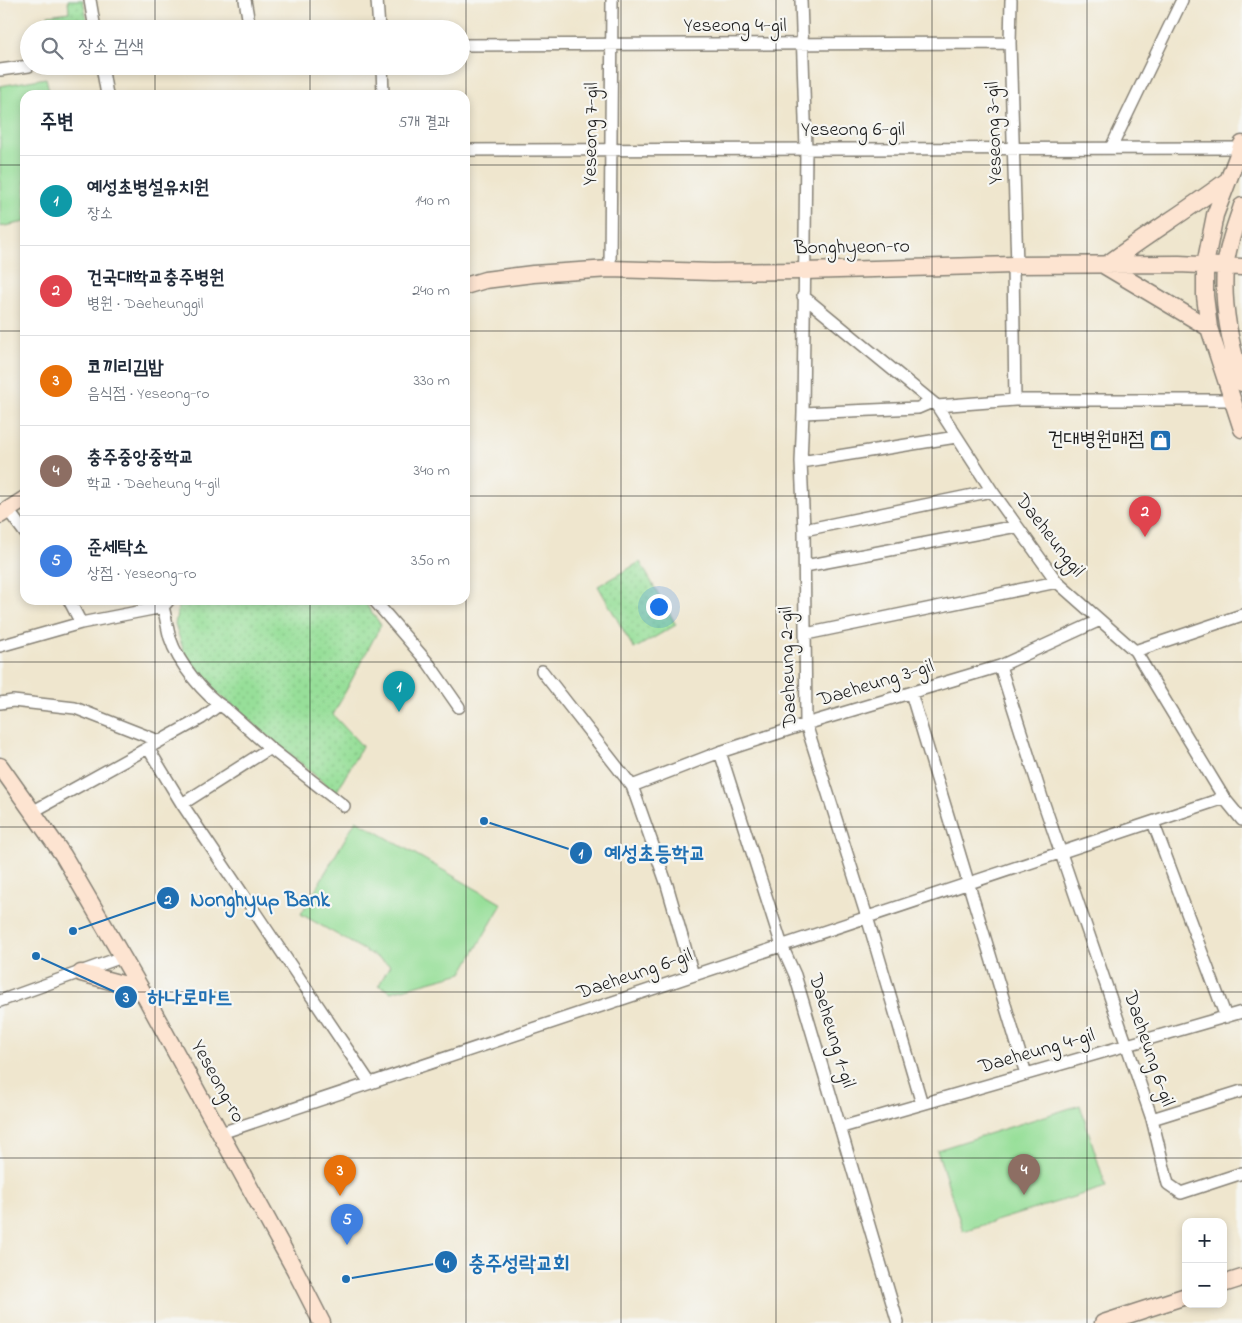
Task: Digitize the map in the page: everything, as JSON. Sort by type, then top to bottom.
[{"type":"street","points":[[90,0],[93,20]]},
{"type":"street","points":[[245,0],[248,20]]},
{"type":"street","points":[[377,0],[378,20]]},
{"type":"street","name":"Yeseong 7-gil","points":[[610,268],[612,0]]},
{"type":"street","name":"Daeheung 2-gil","points":[[801,0],[806,149],[802,462],[806,724],[867,917],[922,1104]]},
{"type":"street","name":"Yeseong 3-gil","points":[[1011,0],[1010,43],[1014,148],[1015,400]]},
{"type":"street","points":[[1111,148],[1182,0]]},
{"type":"street","name":"Yeseong 4-gil","points":[[470,45],[1010,43]]},
{"type":"street","points":[[0,70],[20,67]]},
{"type":"street","points":[[104,75],[106,90]]},
{"type":"street","points":[[383,75],[384,90]]},
{"type":"street","points":[[1241,146],[1211,227],[1205,265],[1205,296],[1209,328],[1242,429]]},
{"type":"street","name":"Yeseong 6-gil","points":[[470,150],[1241,146]]},
{"type":"street","points":[[1209,328],[1105,266],[1150,233],[1194,206],[1228,180]]},
{"type":"street","points":[[1242,206],[1225,267],[1224,295],[1232,348],[1242,383]]},
{"type":"street","name":"Bonghyeon-ro","points":[[470,284],[485,280],[533,274],[610,268],[713,272],[1015,265],[1205,265],[1242,267]]},
{"type":"street","name":"Daeheunggil","points":[[803,296],[935,404],[992,492],[1057,582],[1135,652],[1224,798],[1242,820]]},
{"type":"street","points":[[1230,333],[1242,319]]},
{"type":"street","points":[[804,413],[918,408],[935,404],[1015,400],[1233,400]]},
{"type":"street","points":[[802,462],[956,436]]},
{"type":"street","points":[[804,530],[992,492]]},
{"type":"street","points":[[20,502],[4,512],[20,528]]},
{"type":"street","points":[[805,566],[1017,526]]},
{"type":"street","points":[[806,634],[1057,582]]},
{"type":"street","points":[[71,605],[81,623]]},
{"type":"street","points":[[0,646],[81,623],[158,605]]},
{"type":"street","points":[[166,605],[170,640],[189,675],[270,748],[344,806]]},
{"type":"street","points":[[378,605],[429,664],[458,707]]},
{"type":"street","points":[[1135,652],[1242,615]]},
{"type":"street","name":"Daeheung 3-gil","points":[[632,786],[720,752],[806,724],[1000,666],[1098,620]]},
{"type":"street","name":"Daeheung 6-gil","points":[[1000,666],[1042,798],[1152,1119],[1168,1184],[1181,1193],[1242,1173]]},
{"type":"street","points":[[542,670],[632,786],[667,885],[693,976]]},
{"type":"street","points":[[911,693],[967,884],[1026,1074]]},
{"type":"street","points":[[0,703],[14,700],[75,708],[159,741]]},
{"type":"street","points":[[32,812],[202,718],[219,704]]},
{"type":"street","points":[[148,748],[182,804],[370,1083]]},
{"type":"street","points":[[182,804],[270,748]]},
{"type":"street","name":"Daeheung 1-gil","points":[[720,752],[782,946],[796,975],[898,1323]]},
{"type":"street","name":"Yeseong-ro","points":[[0,766],[63,855],[141,989],[221,1133],[322,1323]]},
{"type":"street","name":"Daeheung 6-gil","points":[[221,1133],[1224,798]]},
{"type":"street","points":[[1152,822],[1226,1017]]},
{"type":"street","points":[[0,1001],[122,958]]},
{"type":"street","points":[[81,973],[141,989]]},
{"type":"street","name":"Daeheung 4-gil","points":[[842,1128],[1242,1012]]},
{"type":"street","points":[[1152,1119],[1242,1091]]},
{"type":"street","points":[[1227,1283],[1242,1278]]},
{"type":"street","points":[[1105,1323],[1182,1297]]},
{"type":"green space","points":[[68,0],[83,0],[87,20],[49,20],[48,15],[69,12]]},
{"type":"green space","points":[[46,78],[49,90],[20,90],[20,223],[0,227],[0,86]]},
{"type":"green space","points":[[640,562],[676,625],[634,649],[598,586]]},
{"type":"green space","points":[[179,605],[367,605],[381,625],[333,715],[362,746],[336,793],[205,683],[184,652],[175,624]]},
{"type":"green space","points":[[356,820],[502,904],[462,973],[391,992],[379,985],[390,965],[301,914]]},
{"type":"green space","points":[[1080,1105],[1106,1187],[963,1231],[937,1150]]},
{"type":"place","name":"건대병원매점","points":[[1160,440]]},
{"type":"place","name":"건국대학교충주병원","points":[[1145,537]]},
{"type":"place","name":"예성초병설유치원","points":[[399,712]]},
{"type":"place","name":"예성초등학교","points":[[484,821]]},
{"type":"place","name":"Nonghyup Bank","points":[[73,931]]},
{"type":"place","name":"하나로마트","points":[[36,956]]},
{"type":"place","name":"충주중앙중학교","points":[[1024,1195]]},
{"type":"place","name":"코끼리김밥","points":[[340,1196]]},
{"type":"place","name":"준세탁소","points":[[347,1245]]},
{"type":"place","name":"충주성락교회","points":[[346,1279]]}]
